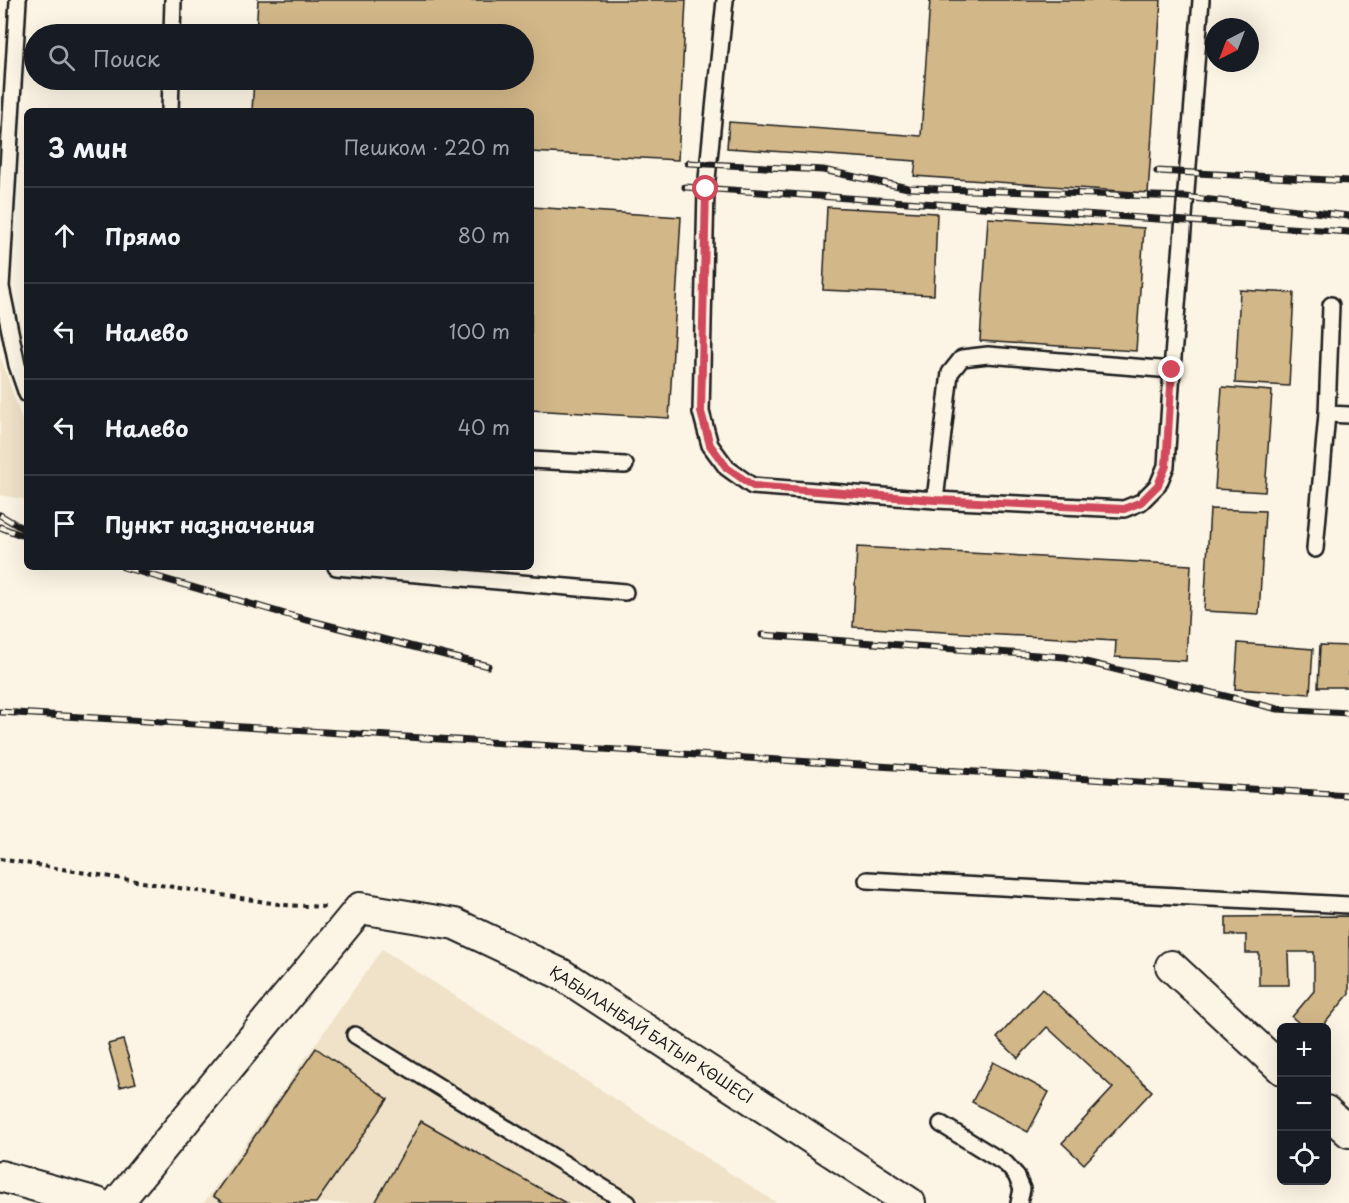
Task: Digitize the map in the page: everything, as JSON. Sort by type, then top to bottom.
[{"type":"street","points":[[117,1203],[360,908]]},
{"type":"street","name":"ҚАБЫЛАНБАЙ БАТЫР КӨШЕСІ","points":[[360,908],[455,924],[561,974],[910,1203]]},
{"type":"street","points":[[1171,966],[1277,1065]]},
{"type":"street","points":[[1331,1116],[1349,1132]]},
{"type":"street","points":[[0,1176],[97,1203]]},
{"type":"lane","points":[[18,0],[2,287],[16,364],[24,386]]},
{"type":"lane","points":[[172,0],[172,24]]},
{"type":"lane","points":[[725,0],[706,189],[701,412],[710,445],[727,468],[753,486],[935,500],[1124,509],[1141,502],[1158,485],[1166,466],[1201,0]]},
{"type":"lane","points":[[170,108],[171,90]]},
{"type":"lane","points":[[1315,549],[1327,414],[1332,305]]},
{"type":"lane","points":[[935,500],[950,373],[962,358],[988,355],[1172,370]]},
{"type":"lane","points":[[1327,414],[1349,415]]},
{"type":"lane","points":[[534,460],[625,465]]},
{"type":"lane","points":[[371,570],[625,592]]},
{"type":"lane","points":[[867,880],[1349,905]]},
{"type":"lane","points":[[355,1035],[628,1203]]},
{"type":"lane","points":[[941,1124],[1006,1164],[1016,1175],[1022,1189],[1019,1203]]},
{"type":"path","points":[[0,859],[284,905],[360,908]]},
{"type":"shaded area","points":[[0,358],[24,427],[24,499],[0,495]]},
{"type":"shaded area","points":[[382,949],[777,1203],[204,1203]]},
{"type":"building","points":[[258,0],[686,0],[678,160],[534,152],[534,108],[252,108],[253,90],[534,90],[534,24],[257,24]]},
{"type":"building","points":[[930,0],[1161,0],[1148,193],[914,176],[916,161],[727,148],[729,122],[921,136]]},
{"type":"building","points":[[534,207],[681,217],[669,418],[534,410]]},
{"type":"building","points":[[827,207],[937,213],[934,295],[823,290]]},
{"type":"building","points":[[988,218],[1144,228],[1136,351],[980,341]]},
{"type":"building","points":[[1240,290],[1294,293],[1289,386],[1235,383]]},
{"type":"building","points":[[1222,387],[1272,391],[1265,492],[1215,489]]},
{"type":"building","points":[[1210,509],[1265,511],[1259,614],[1204,611]]},
{"type":"building","points":[[857,547],[1191,565],[1186,661],[1115,657],[1116,641],[853,627]]},
{"type":"building","points":[[1238,643],[1313,649],[1310,694],[1235,689]]},
{"type":"building","points":[[1320,645],[1349,646],[1349,687],[1318,687]]},
{"type":"building","points":[[1349,916],[1349,994],[1325,1023],[1299,1023],[1292,1017],[1314,991],[1314,952],[1288,952],[1289,985],[1259,985],[1259,953],[1246,953],[1246,935],[1226,935],[1226,917]]},
{"type":"building","points":[[1042,989],[1152,1091],[1084,1164],[1062,1143],[1113,1088],[1047,1027],[1018,1058],[997,1038]]},
{"type":"building","points":[[123,1040],[136,1083],[120,1087],[108,1044]]},
{"type":"building","points":[[316,1048],[388,1099],[316,1203],[224,1203],[213,1196]]},
{"type":"building","points":[[993,1062],[1049,1092],[1028,1132],[972,1102]]},
{"type":"building","points":[[421,1121],[566,1203],[375,1203]]},
{"type":"railway","points":[[688,163],[823,170],[908,188],[1185,197],[1349,216]]},
{"type":"railway","points":[[1157,171],[1349,181]]},
{"type":"railway","points":[[685,187],[1349,232]]},
{"type":"railway","points":[[0,515],[24,529]]},
{"type":"railway","points":[[0,527],[21,535]]},
{"type":"railway","points":[[133,570],[292,616],[488,666]]},
{"type":"railway","points":[[762,635],[1065,657],[1278,709],[1349,713]]},
{"type":"railway","points":[[0,712],[1349,795]]},
{"type":"route","points":[[706,189],[701,412],[710,445],[727,468],[753,486],[935,500],[1124,509],[1141,502],[1158,485],[1166,466],[1172,370]]}]
